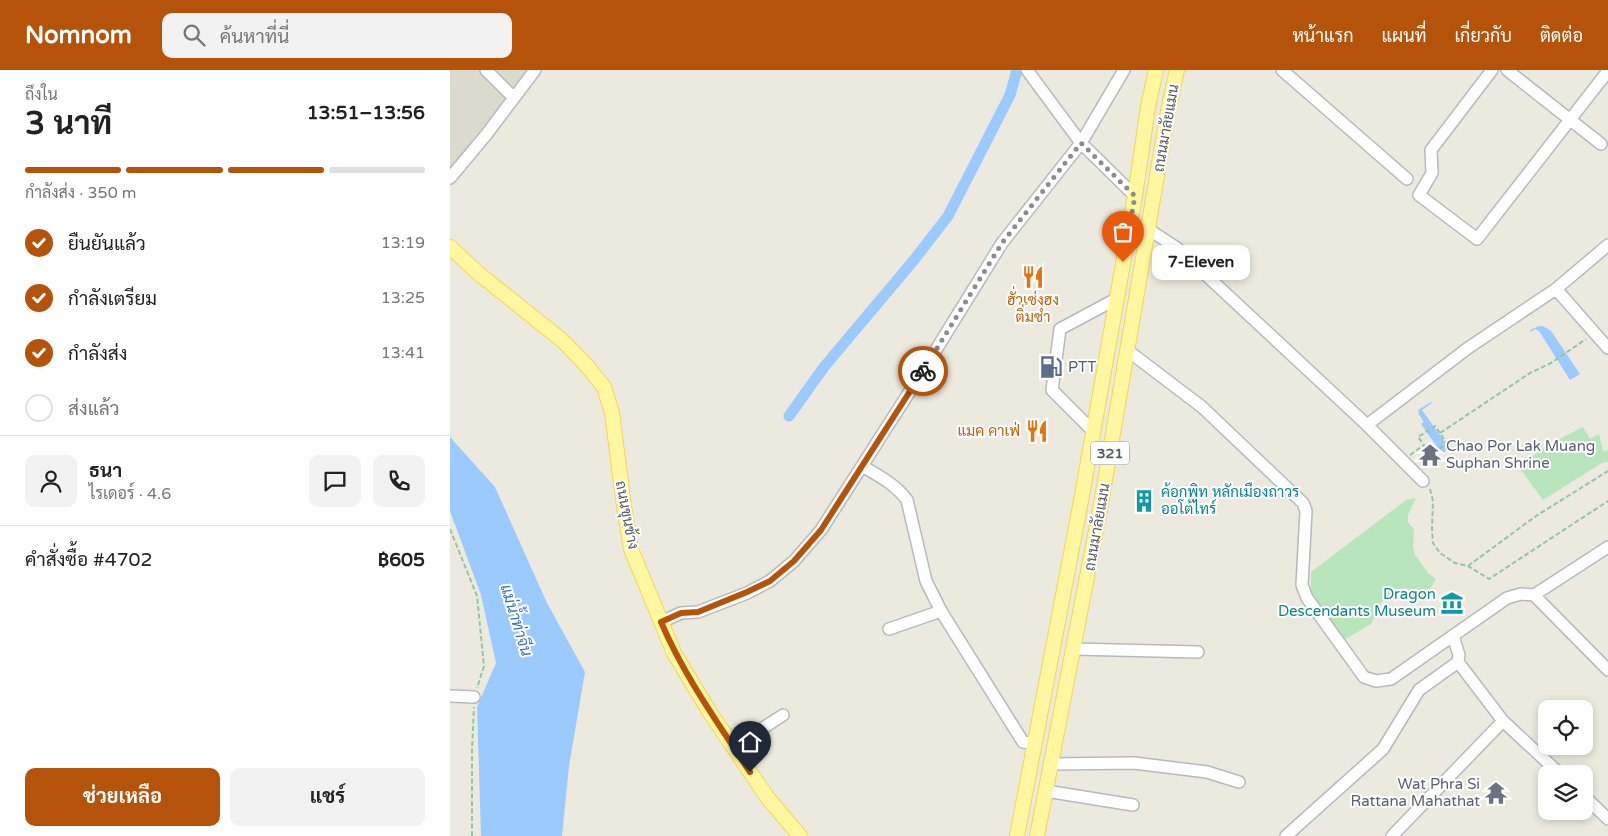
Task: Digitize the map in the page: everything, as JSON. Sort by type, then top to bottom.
[{"type":"main road","name":"ถนนมาลัยแมน","points":[[1017,836],[1081,501],[1135,196],[1148,107],[1156,70]]},
{"type":"main road","name":"ถนนมาลัยแมน","points":[[1037,836],[1101,504],[1168,111],[1177,70]]},
{"type":"main road","points":[[1129,225],[1148,229]]},
{"type":"main road","name":"ถนนขุนช้าง","points":[[450,247],[478,273],[563,341],[604,387],[612,412],[624,506],[632,549],[674,652],[709,711],[767,796],[800,836]]},
{"type":"main road","points":[[1081,501],[1101,504]]},
{"type":"street","points":[[486,70],[514,98]]},
{"type":"street","points":[[450,178],[486,135],[535,70]]},
{"type":"street","points":[[661,622],[681,613],[698,612],[770,581],[806,549],[821,530],[862,466],[1002,243],[1081,143],[1124,70]]},
{"type":"street","points":[[1282,70],[1407,180]]},
{"type":"street","points":[[1492,70],[1431,150],[1432,173],[1419,195],[1477,239],[1608,71]]},
{"type":"street","points":[[1507,70],[1601,144]]},
{"type":"street","points":[[1029,72],[1081,143],[1135,196]]},
{"type":"street","points":[[1148,229],[1177,248],[1366,424],[1423,481]]},
{"type":"street","points":[[1366,424],[1468,348],[1556,289],[1608,245]]},
{"type":"street","points":[[1556,289],[1608,348]]},
{"type":"street","points":[[1093,431],[1052,390],[1060,329],[1116,299]]},
{"type":"street","points":[[1128,350],[1202,407],[1303,503],[1306,511],[1302,586],[1306,598],[1364,676],[1376,681],[1391,679],[1507,598],[1521,594],[1534,595],[1608,546]]},
{"type":"street","points":[[862,466],[899,490],[906,500],[926,581],[941,611],[1022,742],[1034,744]]},
{"type":"street","points":[[1534,595],[1608,670]]},
{"type":"street","points":[[889,629],[941,611]]},
{"type":"street","points":[[1453,636],[1459,654],[1458,662],[1503,721],[1550,765]]},
{"type":"street","points":[[1074,649],[1198,652]]},
{"type":"street","points":[[1286,836],[1383,749],[1419,690],[1458,662]]},
{"type":"street","points":[[450,696],[474,697]]},
{"type":"street","points":[[734,746],[783,715]]},
{"type":"street","points":[[1392,836],[1503,721]]},
{"type":"street","points":[[1052,764],[1134,763],[1207,772],[1239,782]]},
{"type":"street","points":[[1046,791],[1132,805]]},
{"type":"street","points":[[1593,805],[1608,819]]},
{"type":"path","points":[[1440,433],[1530,374],[1551,363],[1594,333]]},
{"type":"path","points":[[1435,426],[1447,444],[1431,454],[1424,445],[1418,436],[1435,426]]},
{"type":"path","points":[[1407,457],[1424,445]]},
{"type":"path","points":[[1468,566],[1536,516],[1608,471]]},
{"type":"path","points":[[1430,491],[1433,501],[1432,529],[1434,543],[1440,553],[1455,563],[1468,566],[1489,579],[1608,501]]},
{"type":"path","points":[[450,530],[477,596],[484,666],[474,697],[472,836]]},
{"type":"shaded area","points":[[450,70],[529,70],[450,168]]},
{"type":"green space","points":[[1583,427],[1590,439],[1599,434],[1603,451],[1608,450],[1608,462],[1602,463],[1543,500],[1518,466],[1550,444]]},
{"type":"green space","points":[[1416,498],[1408,515],[1408,522],[1414,530],[1413,546],[1415,555],[1428,573],[1436,579],[1427,594],[1404,588],[1391,593],[1381,603],[1371,624],[1344,640],[1311,593],[1311,572],[1406,500]]},
{"type":"water","points":[[1543,326],[1551,331],[1580,374],[1570,380],[1539,331],[1535,329],[1531,332],[1530,330]]},
{"type":"water","points":[[1431,402],[1422,410],[1449,448],[1442,454],[1421,424],[1424,422],[1418,413],[1418,410]]},
{"type":"water","name":"แม่น้ำท่าจีน","points":[[450,437],[495,487],[547,603],[585,672],[569,766],[562,836],[481,836],[477,707],[496,663],[481,595],[450,511]]},
{"type":"waterway","points":[[789,416],[824,367],[914,260],[948,216],[1010,95],[1017,70]]},
{"type":"way so far","points":[[923,371],[1002,243],[1081,143],[1135,196],[1123,262]]},
{"type":"place","name":"7-Eleven","points":[[1123,262]]},
{"type":"place","name":"ฮั่วเซ่งฮง ติ่มซำ","points":[[1033,277]]},
{"type":"place","name":"PTT","points":[[1051,367]]},
{"type":"place","name":"แมค คาเฟ่","points":[[1037,431]]},
{"type":"place","name":"Chao Por Lak Muang Suphan Shrine","points":[[1430,455]]},
{"type":"place","name":"ค้อกพิท หลักเมืองถาวร ออโต้ไทร์","points":[[1144,501]]},
{"type":"place","name":"Dragon Descendants Museum","points":[[1452,603]]},
{"type":"place","name":"Wat Phra Si Rattana Mahathat","points":[[1496,793]]},
{"type":"route","points":[[750,772],[709,711],[674,652],[661,622],[681,613],[698,612],[747,592],[770,581],[794,561],[821,530],[923,371]]}]
